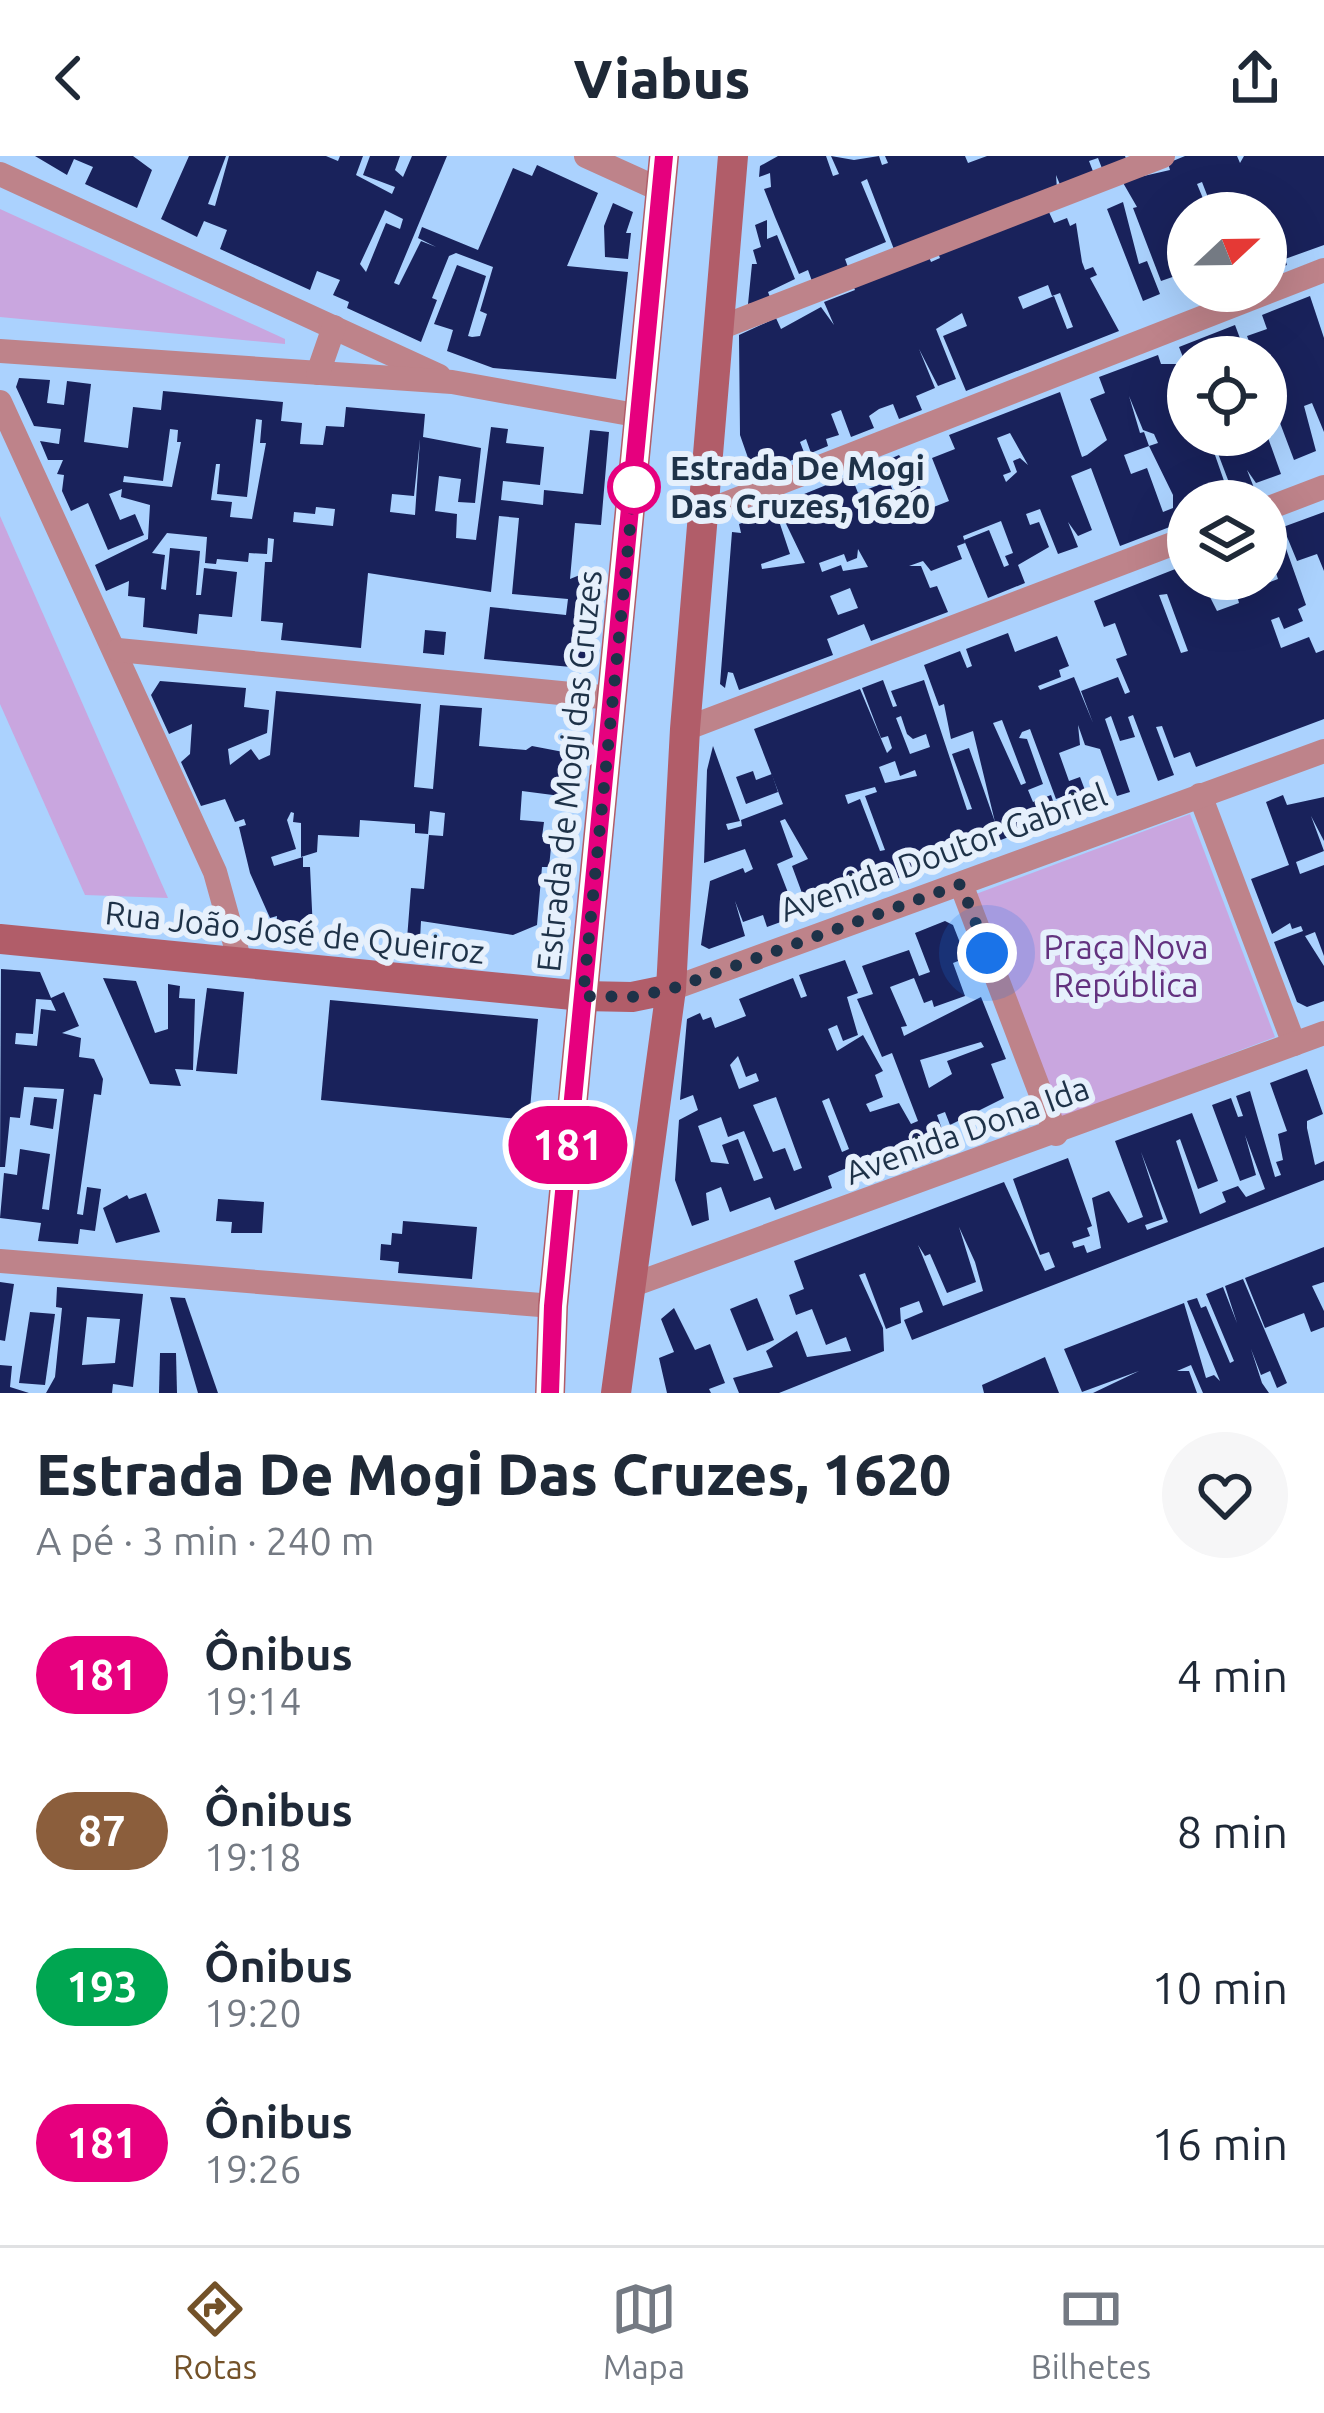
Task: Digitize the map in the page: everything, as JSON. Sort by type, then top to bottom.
[{"type":"main road","name":"Estrada de Mogi das Cruzes","points":[[550,1393],[553,1306],[664,156]]},
{"type":"main road","points":[[616,1393],[671,989],[686,729],[733,156]]},
{"type":"main road","name":"Rua João José de Queiroz","points":[[0,939],[583,996]]},
{"type":"main road","name":"Avenida Doutor Gabriel","points":[[583,996],[632,997],[671,989]]},
{"type":"street","points":[[586,156],[663,191]]},
{"type":"street","points":[[722,327],[1163,156]]},
{"type":"street","points":[[0,175],[452,382]]},
{"type":"street","points":[[705,512],[1324,270]]},
{"type":"street","points":[[318,373],[334,327]]},
{"type":"street","points":[[0,352],[452,382],[641,416]]},
{"type":"street","points":[[0,402],[118,650],[215,872],[240,962]]},
{"type":"street","points":[[1287,501],[1324,487]]},
{"type":"street","points":[[686,729],[1167,546]]},
{"type":"street","points":[[118,650],[613,698]]},
{"type":"street","name":"Avenida Doutor Gabriel","points":[[671,989],[1324,752]]},
{"type":"street","points":[[1200,796],[1294,1044]]},
{"type":"street","points":[[961,884],[1056,1134]]},
{"type":"street","name":"Avenida Dona Ida","points":[[630,1286],[1324,1033]]},
{"type":"street","points":[[0,1261],[553,1306]]},
{"type":"green space","points":[[0,209],[285,339],[285,344],[0,317]]},
{"type":"green space","points":[[0,516],[168,898],[85,895],[0,704]]},
{"type":"green space","name":"Praça Nova República","points":[[1190,814],[1275,1037],[1061,1118],[976,894]]},
{"type":"building","points":[[35,156],[133,156],[152,170],[137,208],[85,184],[93,167],[74,159],[67,175]]},
{"type":"building","points":[[189,156],[226,156],[208,204],[215,206],[229,156],[326,156],[338,161],[340,156],[363,156],[356,175],[392,194],[395,187],[363,175],[370,156],[400,156],[395,170],[403,177],[412,156],[447,156],[394,283],[399,285],[421,241],[436,247],[418,238],[422,227],[478,250],[513,168],[532,176],[537,165],[598,193],[567,266],[628,272],[616,379],[493,368],[447,351],[453,330],[434,324],[457,265],[486,276],[468,336],[472,337],[480,336],[487,314],[480,311],[493,267],[456,253],[449,256],[432,298],[437,300],[421,342],[347,308],[349,302],[333,295],[340,280],[317,271],[310,290],[220,249],[227,230],[204,221],[197,237],[161,219]],"holes":[[[385,210],[403,219],[400,229],[386,223],[366,272],[360,264]]]},
{"type":"building","points":[[778,156],[826,156],[833,176],[839,174],[831,156],[854,160],[879,156],[882,165],[888,163],[885,156],[965,156],[968,163],[987,156],[1125,156],[1127,161],[1103,171],[1098,158],[1089,161],[1094,174],[1061,187],[1056,175],[1057,189],[895,252],[867,179],[861,182],[886,242],[845,259],[849,270],[813,284],[808,270],[799,274],[764,189],[771,187],[770,173],[759,177],[760,166]]},
{"type":"building","points":[[1185,156],[1237,156],[1240,163],[1244,156],[1324,156],[1324,245],[1287,258],[1287,192],[1206,192],[1202,182],[1197,184],[1200,192],[1167,192],[1167,279],[1161,281],[1133,208],[1137,207],[1122,181],[1170,170],[1168,163]]},
{"type":"building","points":[[1123,202],[1139,264],[1147,261],[1160,294],[1143,301],[1107,209]]},
{"type":"building","points":[[613,203],[633,212],[626,233],[631,233],[628,259],[605,257],[604,226]]},
{"type":"building","points":[[1048,210],[1054,223],[1067,218],[1070,226],[1076,223],[1085,270],[1093,267],[1097,275],[1090,278],[1119,331],[966,391],[943,336],[967,326],[962,313],[936,329],[956,379],[938,386],[919,349],[935,388],[916,396],[922,410],[899,419],[893,404],[879,409],[869,416],[874,428],[851,437],[841,410],[831,414],[839,435],[826,439],[828,446],[811,453],[806,439],[800,442],[805,455],[754,475],[740,435],[739,335],[776,318],[781,329],[821,307],[834,325],[824,302],[855,290],[853,285],[929,257],[931,262],[940,258],[938,253]],"holes":[[[1048,285],[1052,296],[1060,293],[1073,327],[1067,329],[1054,296],[1023,309],[1018,297]]]},
{"type":"building","points":[[767,220],[767,239],[777,235],[795,279],[768,292],[771,300],[748,304],[752,264],[757,264],[753,250],[761,247],[755,225]]},
{"type":"building","points":[[1310,296],[1324,338],[1324,432],[1312,403],[1304,406],[1316,451],[1294,460],[1287,441],[1287,336],[1247,336],[1267,329],[1262,315],[1287,312],[1287,305]]},
{"type":"building","points":[[1235,325],[1239,336],[1207,336]]},
{"type":"building","points":[[1158,355],[1161,364],[1167,364],[1167,456],[1215,456],[1224,480],[1167,483],[1149,446],[1124,455],[1131,474],[1147,468],[1163,512],[1167,510],[1167,528],[1120,546],[1091,468],[1071,476],[1092,530],[1078,536],[1068,522],[1078,547],[1058,554],[1040,509],[1026,514],[1030,525],[1039,522],[1049,547],[1018,565],[1025,583],[988,598],[965,543],[957,546],[962,559],[931,571],[923,561],[909,566],[921,566],[930,588],[937,586],[948,612],[871,641],[864,624],[827,639],[833,655],[739,690],[733,673],[728,672],[725,688],[720,684],[732,532],[741,533],[739,524],[776,512],[790,554],[761,564],[762,569],[805,563],[777,505],[851,475],[858,493],[889,481],[904,519],[911,517],[891,468],[881,471],[878,464],[899,455],[920,486],[926,510],[949,501],[932,458],[955,449],[949,435],[1060,392],[1082,457],[1087,455],[1107,440],[1090,399],[1105,393],[1099,377]],"holes":[[[1129,396],[1143,430],[1154,434],[1158,443],[1149,446],[1144,432],[1140,433]],[[1010,433],[1028,465],[1020,458],[1013,461],[1017,472],[1006,482],[1003,475],[1011,472],[997,438]],[[1001,521],[1013,553],[1005,556],[1009,565],[1004,567],[989,530],[964,540],[963,536]],[[858,549],[868,567],[843,571],[841,565],[822,572],[819,563],[844,554],[847,562],[857,558]],[[850,588],[858,608],[838,615],[830,596]]]},
{"type":"building","points":[[19,378],[50,380],[47,403],[64,405],[67,381],[91,384],[84,442],[128,448],[133,407],[161,410],[163,391],[283,402],[281,421],[302,423],[300,444],[323,445],[326,426],[344,427],[346,407],[425,414],[423,437],[481,448],[475,503],[458,502],[461,479],[439,476],[435,511],[457,514],[456,538],[476,540],[491,427],[508,429],[506,443],[544,447],[540,485],[503,481],[501,500],[543,505],[544,490],[583,494],[590,430],[609,432],[601,525],[575,523],[570,579],[597,568],[590,658],[582,668],[484,659],[490,607],[566,615],[568,599],[512,594],[519,518],[499,516],[491,592],[368,573],[361,648],[281,640],[283,623],[261,621],[265,562],[272,562],[274,539],[268,538],[267,554],[249,553],[248,562],[217,559],[216,564],[205,563],[207,537],[167,533],[152,553],[165,555],[161,589],[166,590],[170,548],[200,551],[196,595],[201,595],[204,568],[237,572],[232,617],[199,614],[197,634],[143,627],[145,598],[128,596],[129,581],[106,591],[95,565],[148,539],[150,505],[121,497],[122,489],[109,494],[120,520],[135,514],[144,535],[108,550],[88,503],[71,511],[62,491],[64,475],[57,474],[63,460],[48,460],[40,441],[59,444],[61,429],[34,426],[16,387]],"holes":[[[256,419],[262,420],[260,443],[266,443],[252,519],[230,517],[232,502],[211,500],[216,464],[220,464],[217,494],[247,497]],[[170,429],[178,430],[177,442],[181,442],[172,487],[123,482],[124,476],[163,481]],[[420,439],[415,515],[390,512],[392,494],[414,496]],[[316,507],[335,509],[333,526],[293,522],[294,512],[315,514]]]},
{"type":"building","points":[[1219,456],[1275,456],[1281,474],[1254,480],[1247,470],[1251,480],[1228,480]]},
{"type":"building","points":[[1324,512],[1324,571],[1317,554],[1297,561],[1287,526]]},
{"type":"building","points":[[1287,552],[1306,605],[1298,609],[1303,621],[1284,629],[1279,617],[1271,620],[1281,648],[1309,637],[1316,653],[1324,650],[1324,719],[1196,767],[1190,752],[1174,758],[1162,726],[1156,727],[1174,775],[1158,781],[1133,715],[1128,717],[1135,737],[1120,741],[1111,716],[1105,719],[1130,792],[1117,796],[1100,749],[1085,745],[1078,725],[1080,745],[1059,753],[1069,781],[1080,777],[1091,806],[1079,811],[1073,793],[1056,799],[1030,729],[1019,738],[1027,739],[1043,784],[1028,790],[1033,802],[1051,795],[1059,818],[809,912],[792,866],[808,859],[785,819],[780,821],[793,857],[777,864],[797,916],[767,927],[763,915],[743,922],[735,901],[745,936],[709,949],[701,945],[710,881],[743,868],[745,873],[753,869],[745,849],[704,863],[707,770],[713,746],[740,821],[726,824],[728,830],[783,804],[754,729],[860,689],[887,753],[892,748],[888,736],[881,738],[862,688],[883,680],[893,707],[897,706],[891,691],[924,680],[967,810],[972,809],[952,754],[969,748],[995,822],[973,731],[951,739],[944,704],[939,706],[924,665],[960,651],[967,668],[972,666],[966,649],[1008,633],[1015,652],[1057,636],[1069,666],[1059,670],[1061,677],[1038,686],[1040,690],[1074,677],[1093,723],[1081,691],[1118,677],[1125,694],[1130,692],[1116,659],[1127,655],[1115,623],[1104,627],[1094,601],[1167,572],[1167,594],[1159,595],[1181,653],[1188,651],[1169,600],[1212,600],[1217,611],[1239,603],[1287,600]],"holes":[[[901,716],[907,734],[913,739],[926,734],[930,747],[910,754],[896,718]],[[1002,720],[1026,783],[1021,785],[993,723]],[[895,761],[900,776],[915,770],[917,776],[885,783],[879,767]],[[875,787],[877,792],[865,796],[885,850],[880,851],[860,799],[848,804],[845,795]]]},
{"type":"building","points":[[425,630],[446,632],[444,655],[423,653]]},
{"type":"building","points":[[160,681],[246,688],[244,707],[269,710],[267,733],[228,749],[230,765],[251,749],[259,760],[270,755],[276,691],[421,704],[414,787],[433,789],[440,705],[482,708],[479,746],[526,750],[532,746],[579,755],[576,798],[522,791],[520,820],[544,822],[542,837],[552,838],[549,867],[542,867],[537,925],[513,935],[421,921],[420,940],[407,939],[411,888],[424,889],[429,835],[443,836],[445,813],[430,811],[428,834],[415,833],[415,824],[360,820],[359,837],[318,835],[317,852],[301,857],[301,823],[293,822],[291,812],[287,820],[296,849],[271,857],[274,866],[303,857],[303,867],[310,867],[313,931],[276,929],[277,916],[270,918],[250,873],[239,827],[246,825],[244,819],[235,822],[225,799],[201,806],[181,762],[190,754],[192,724],[169,734],[151,695]]},
{"type":"building","points":[[753,771],[756,780],[772,774],[778,792],[746,804],[736,777]]},
{"type":"building","points":[[1283,795],[1287,805],[1324,797],[1324,841],[1311,816],[1324,851],[1296,862],[1300,874],[1324,865],[1324,956],[1315,932],[1305,936],[1324,966],[1324,1001],[1307,1007],[1297,1002],[1274,942],[1303,931],[1301,926],[1292,929],[1290,923],[1272,934],[1251,879],[1289,865],[1266,802]]},
{"type":"building","points":[[945,921],[953,925],[966,958],[953,963],[965,996],[934,1007],[932,1000],[924,1003],[914,978],[890,987],[907,1026],[901,1027],[904,1036],[981,997],[1006,1059],[991,1064],[1004,1098],[950,1125],[945,1112],[937,1115],[944,1135],[915,1147],[912,1140],[828,1176],[832,1188],[775,1210],[770,1197],[730,1212],[721,1187],[706,1193],[709,1220],[692,1226],[675,1180],[679,1120],[698,1110],[693,1095],[680,1100],[687,1019],[700,1013],[703,1020],[711,1017],[715,1028],[746,1016],[739,999],[793,978],[801,998],[807,996],[799,975],[845,960],[858,993],[847,997],[858,1035],[843,1041],[837,1025],[828,1029],[837,1051],[863,1035],[883,1071],[875,1075],[883,1097],[866,1104],[870,1112],[899,1103],[911,1124],[918,1121],[892,1053],[882,1057],[857,999],[873,994],[862,966],[909,950],[919,976],[930,972],[915,933]],"holes":[[[981,1042],[984,1047],[947,1061],[952,1074],[929,1088],[920,1060]],[[738,1056],[746,1077],[756,1073],[759,1081],[739,1089],[730,1065]],[[776,1097],[802,1168],[794,1171],[785,1148],[773,1152],[753,1105]],[[829,1098],[849,1149],[842,1152],[822,1101]],[[721,1117],[728,1137],[744,1131],[763,1178],[754,1181],[738,1139],[722,1145],[729,1164],[711,1162],[698,1126]]]},
{"type":"building","points":[[1,969],[40,972],[51,998],[64,992],[79,1026],[62,1033],[81,1038],[79,1057],[94,1059],[103,1079],[101,1095],[94,1094],[77,1214],[83,1215],[87,1187],[101,1189],[95,1231],[80,1229],[78,1244],[38,1241],[41,1223],[0,1218],[4,1173],[17,1175],[20,1149],[50,1154],[42,1209],[49,1210],[64,1089],[24,1087],[20,1118],[10,1117],[5,1167],[0,1167]],"holes":[[[36,999],[51,1000],[56,1011],[41,1009],[37,1046],[15,1044],[16,1033],[33,1034]]]},
{"type":"building","points":[[103,978],[136,981],[155,1033],[168,1029],[168,984],[180,986],[179,998],[195,999],[193,1070],[175,1069],[181,1086],[150,1084]]},
{"type":"building","points":[[207,988],[244,992],[237,1074],[196,1071]]},
{"type":"building","points":[[330,1000],[538,1019],[529,1120],[321,1100]]},
{"type":"building","points":[[1307,1069],[1323,1114],[1307,1121],[1307,1128],[1315,1165],[1324,1161],[1324,1180],[912,1340],[904,1320],[923,1312],[919,1301],[900,1308],[901,1323],[886,1329],[865,1273],[859,1275],[883,1328],[884,1351],[779,1393],[739,1393],[733,1378],[773,1367],[766,1351],[797,1331],[807,1357],[851,1351],[846,1337],[826,1345],[812,1309],[796,1315],[789,1295],[804,1289],[794,1261],[1004,1182],[1045,1271],[1055,1267],[1049,1252],[1040,1255],[1013,1179],[1068,1158],[1092,1226],[1087,1228],[1090,1236],[1072,1242],[1074,1248],[1084,1245],[1087,1253],[1101,1248],[1092,1198],[1109,1191],[1128,1223],[1143,1217],[1115,1141],[1192,1113],[1218,1181],[1198,1189],[1180,1139],[1176,1141],[1200,1214],[1226,1202],[1222,1192],[1238,1186],[1246,1197],[1265,1189],[1245,1135],[1256,1175],[1240,1181],[1212,1105],[1231,1098],[1238,1117],[1243,1116],[1236,1096],[1250,1091],[1275,1177],[1281,1175],[1276,1162],[1283,1160],[1278,1134],[1287,1131],[1270,1083]],"holes":[[[1141,1152],[1168,1222],[1147,1230],[1145,1225],[1163,1219]],[[959,1227],[983,1291],[943,1306],[918,1245],[925,1256],[930,1254],[947,1293],[976,1282]]]},
{"type":"building","points":[[34,1097],[57,1099],[53,1129],[30,1125]]},
{"type":"building","points":[[146,1193],[160,1232],[116,1243],[103,1208],[127,1195],[129,1199]]},
{"type":"building","points":[[218,1199],[264,1202],[262,1233],[231,1233],[232,1222],[216,1221]]},
{"type":"building","points":[[403,1221],[477,1227],[472,1279],[398,1273],[399,1262],[380,1260],[381,1244],[391,1245],[392,1233],[402,1234]]},
{"type":"building","points":[[1324,1247],[1324,1282],[1312,1286],[1324,1311],[1324,1327],[1311,1332],[1304,1313],[1265,1328],[1245,1278]]},
{"type":"building","points":[[1243,1279],[1287,1383],[1277,1388],[1270,1371],[1261,1375],[1251,1349],[1262,1383],[1269,1393],[1203,1393],[1191,1365],[1177,1371],[1189,1371],[1197,1393],[1093,1393],[1139,1371],[1082,1392],[1064,1349],[1184,1303],[1206,1378],[1214,1375],[1220,1381],[1187,1301],[1197,1298],[1201,1308],[1206,1306],[1230,1363],[1234,1361],[1206,1294],[1223,1287],[1237,1323],[1225,1286]]},
{"type":"building","points":[[0,1282],[14,1284],[5,1341],[0,1340]]},
{"type":"building","points":[[57,1287],[143,1294],[133,1387],[113,1384],[112,1393],[46,1393],[55,1377],[62,1308],[56,1307]],"holes":[[[87,1317],[120,1319],[115,1363],[82,1365]]]},
{"type":"building","points":[[170,1297],[185,1298],[218,1393],[198,1393]]},
{"type":"building","points":[[757,1298],[774,1340],[747,1351],[730,1309]]},
{"type":"building","points":[[674,1308],[695,1350],[710,1344],[725,1383],[709,1389],[711,1393],[667,1393],[659,1358],[674,1352],[661,1319]]},
{"type":"building","points":[[30,1312],[55,1314],[45,1385],[19,1383]]},
{"type":"building","points":[[160,1353],[176,1353],[177,1393],[159,1393]]},
{"type":"building","points":[[1045,1357],[1059,1393],[984,1393],[982,1385]]},
{"type":"building","points":[[0,1365],[12,1366],[10,1387],[29,1393],[0,1393]]},
{"type":"bus line","name":"181","points":[[550,1393],[553,1306],[664,156]]},
{"type":"place","name":"Estrada De Mogi Das Cruzes, 1620","points":[[634,487]]},
{"type":"route","points":[[634,487],[583,996],[632,997],[671,989],[961,884],[987,953]]}]
